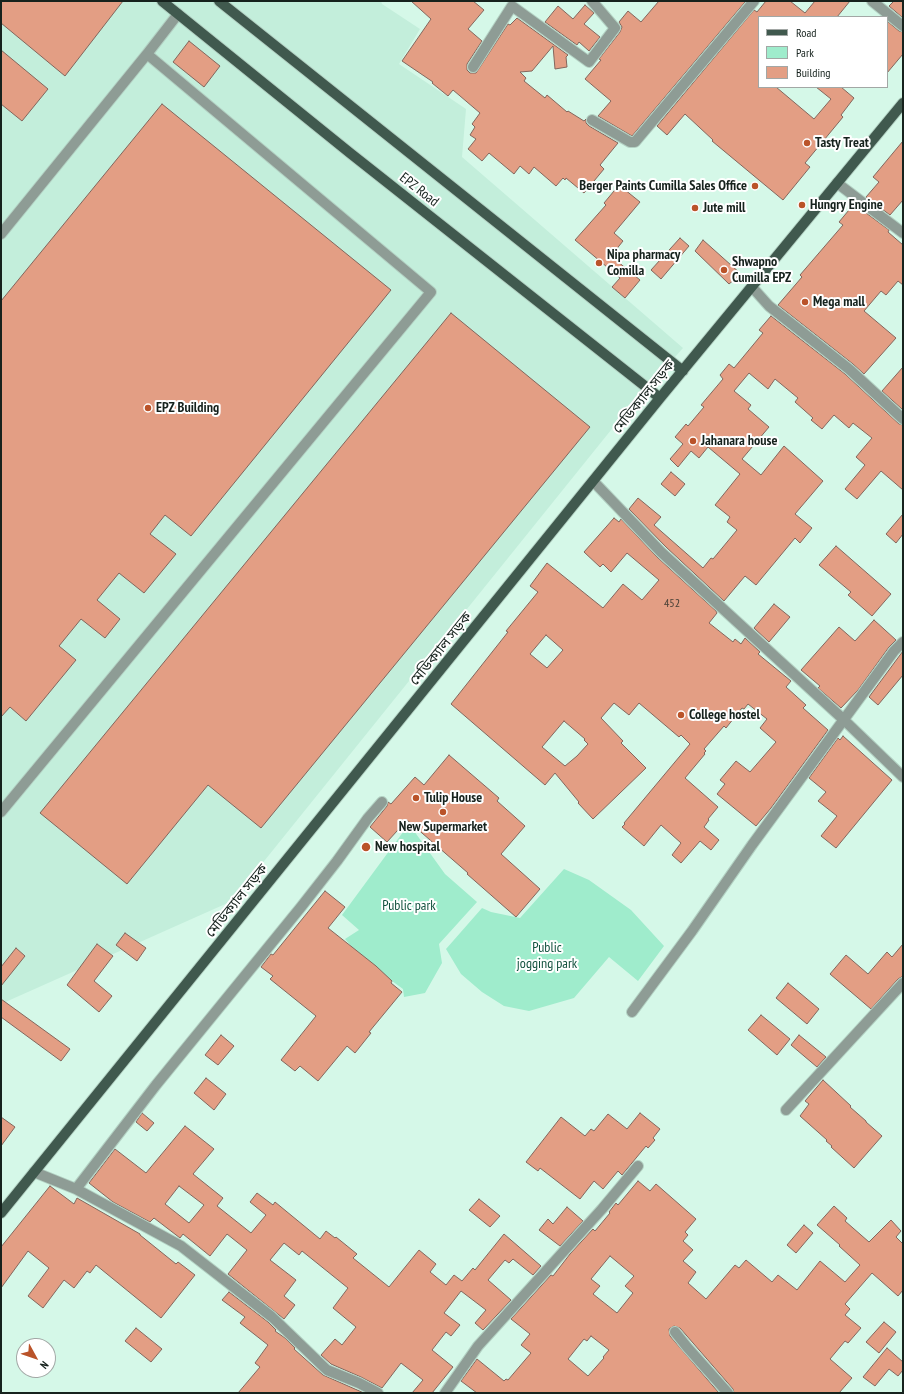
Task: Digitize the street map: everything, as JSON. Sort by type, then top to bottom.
[{"type":"main road","name":"EPZ Road","points":[[162,1],[350,153],[660,398]]},
{"type":"main road","name":"EPZ Road","points":[[220,1],[683,371]]},
{"type":"main road","name":"মেডিক্যাল সড়ক","points":[[1,1213],[594,482],[660,398],[903,103]]},
{"type":"street","points":[[473,67],[512,6],[589,62],[616,28],[592,1]]},
{"type":"street","points":[[592,120],[630,142],[635,142],[754,1]]},
{"type":"street","points":[[872,1],[903,26]]},
{"type":"street","points":[[1,234],[148,54],[178,14]]},
{"type":"street","points":[[1,812],[431,292],[148,54]]},
{"type":"street","points":[[837,183],[903,233]]},
{"type":"street","points":[[752,287],[769,306],[849,368],[903,419]]},
{"type":"street","points":[[594,482],[661,552],[903,776]]},
{"type":"street","points":[[632,1012],[843,720],[894,651],[903,642]]},
{"type":"street","points":[[76,1189],[156,1085],[301,907],[368,818],[382,802]]},
{"type":"street","points":[[786,1110],[903,983]]},
{"type":"street","points":[[445,1393],[478,1346],[602,1209],[638,1166]]},
{"type":"street","points":[[34,1172],[76,1189],[181,1246],[272,1317],[327,1370],[359,1383],[378,1393]]},
{"type":"street","points":[[675,1332],[728,1393]]},
{"type":"shaded area","points":[[1,1],[381,1],[382,4],[420,29],[399,64],[466,109],[462,157],[683,348],[611,430],[232,901],[1,1004]]},
{"type":"green space","name":"Public park","points":[[409,824],[445,874],[477,902],[439,944],[442,963],[425,993],[404,997],[403,989],[362,959],[345,939],[359,930],[342,915]]},
{"type":"green space","name":"Public jogging park","points":[[564,869],[589,880],[631,910],[664,946],[638,981],[609,957],[574,998],[529,1011],[504,1006],[482,992],[461,974],[446,949],[482,908],[491,912],[520,918]]},
{"type":"building","points":[[1,1],[123,1],[65,76],[1,23]]},
{"type":"building","points":[[411,1],[473,1],[484,10],[468,29],[482,41],[467,64],[467,70],[470,73],[476,73],[508,24],[510,25],[517,18],[568,55],[566,57],[567,67],[555,69],[553,46],[532,71],[520,72],[526,78],[524,81],[545,98],[547,95],[567,112],[568,111],[584,121],[586,119],[586,123],[589,126],[618,143],[600,165],[604,169],[584,193],[566,178],[565,180],[563,178],[556,186],[534,167],[529,174],[520,166],[514,174],[489,153],[482,161],[468,149],[476,139],[470,135],[475,127],[472,124],[480,113],[453,90],[448,96],[432,83],[433,82],[402,61],[431,19]]},
{"type":"building","points":[[659,1],[745,2],[632,136],[598,116],[611,101],[585,79],[601,60],[599,59],[620,32],[622,27],[619,22],[628,11],[641,22]]},
{"type":"building","points":[[766,1],[790,1],[805,13],[815,1],[850,1],[838,16],[758,16],[758,88],[777,88],[814,119],[831,99],[817,88],[842,88],[854,98],[841,115],[843,117],[805,163],[810,167],[783,200],[712,141],[713,140],[685,114],[667,135],[657,126],[754,10],[757,12]]},
{"type":"building","points":[[894,1],[903,1],[903,18],[889,6]]},
{"type":"building","points":[[585,5],[594,13],[584,24],[600,37],[589,51],[579,42],[577,45],[545,22],[558,6],[573,19]]},
{"type":"building","points":[[888,22],[899,31],[903,32],[903,54],[888,72]]},
{"type":"building","points":[[189,41],[220,66],[204,87],[173,62]]},
{"type":"building","points":[[1,50],[48,89],[22,121],[1,104]]},
{"type":"building","name":"EPZ Building","points":[[162,104],[391,290],[191,536],[165,515],[150,534],[176,554],[144,593],[119,573],[97,600],[120,619],[105,638],[81,619],[59,646],[76,660],[26,721],[10,707],[1,717],[1,301]]},
{"type":"building","points":[[903,141],[903,200],[890,215],[866,197],[879,182],[873,177]]},
{"type":"building","points":[[619,185],[640,202],[614,233],[623,241],[611,256],[640,280],[625,298],[612,287],[620,278],[575,240],[606,205],[604,203]]},
{"type":"building","points":[[854,204],[889,230],[888,232],[903,245],[903,285],[898,281],[886,295],[881,291],[864,311],[896,338],[864,374],[778,305],[802,277],[800,275],[843,225],[839,222]]},
{"type":"building","points":[[680,238],[689,246],[661,279],[651,270]]},
{"type":"building","points":[[703,240],[741,274],[729,284],[695,251]]},
{"type":"building","points":[[451,313],[590,427],[261,828],[208,785],[127,884],[40,813]]},
{"type":"building","points":[[771,316],[845,374],[899,424],[903,425],[903,490],[881,471],[857,499],[845,489],[865,465],[856,457],[872,438],[853,423],[849,428],[834,415],[822,429],[811,420],[813,418],[795,402],[798,398],[775,379],[768,389],[749,373],[734,391],[751,405],[748,409],[769,427],[742,459],[761,475],[784,446],[823,481],[795,514],[812,528],[800,543],[795,538],[756,585],[745,576],[724,601],[666,547],[629,509],[638,498],[661,517],[654,525],[703,568],[711,558],[713,559],[737,530],[727,522],[730,517],[715,505],[740,474],[708,447],[699,458],[691,451],[678,467],[670,459],[683,444],[675,437],[686,424],[688,426],[704,407],[701,405],[723,379],[720,375],[729,364],[734,368],[763,333],[759,330]]},
{"type":"building","points":[[903,367],[903,410],[882,391]]},
{"type":"building","points":[[671,472],[685,484],[675,496],[661,484]]},
{"type":"building","points":[[903,514],[903,534],[896,543],[886,534]]},
{"type":"building","points":[[614,518],[619,522],[621,519],[657,557],[716,611],[717,613],[709,623],[733,642],[735,639],[741,644],[745,638],[760,652],[758,654],[791,681],[786,687],[806,705],[803,708],[828,730],[756,826],[717,794],[725,784],[720,780],[736,761],[750,772],[776,742],[760,728],[767,719],[748,704],[744,709],[742,708],[726,728],[724,726],[704,749],[706,751],[704,753],[705,754],[685,778],[718,807],[708,819],[709,820],[704,827],[719,840],[711,850],[700,841],[681,863],[672,855],[681,843],[661,825],[644,846],[622,827],[690,744],[681,735],[679,737],[639,703],[629,715],[614,703],[601,718],[623,741],[621,743],[646,768],[593,819],[578,803],[579,802],[555,773],[545,785],[451,704],[508,632],[506,631],[538,592],[530,586],[547,563],[603,608],[623,584],[642,600],[659,580],[627,553],[611,572],[603,564],[600,567],[584,552]],"holes":[[[546,635],[563,650],[547,668],[530,654]],[[564,721],[585,739],[584,740],[588,744],[565,766],[542,747]]]},
{"type":"building","points":[[836,546],[891,594],[872,616],[848,595],[851,592],[819,565]]},
{"type":"building","points":[[774,604],[790,617],[769,642],[754,628]]},
{"type":"building","points":[[874,620],[896,640],[889,647],[858,690],[841,708],[818,688],[820,686],[801,670],[839,627],[855,641]]},
{"type":"building","points":[[903,651],[903,675],[878,705],[869,697]]},
{"type":"building","points":[[843,736],[892,780],[836,848],[821,836],[837,816],[818,801],[826,792],[809,778],[838,738],[840,740]]},
{"type":"building","points":[[449,755],[499,798],[497,801],[525,826],[501,854],[540,889],[516,917],[407,820],[387,842],[370,827],[387,806],[388,802],[391,804],[415,777],[424,785]]},
{"type":"building","points":[[325,891],[345,907],[328,928],[376,966],[392,981],[391,983],[402,992],[369,1032],[371,1033],[355,1053],[347,1046],[318,1081],[300,1066],[295,1071],[281,1060],[316,1016],[270,979],[273,976],[261,967],[271,954],[273,955]]},
{"type":"building","points":[[125,933],[146,948],[137,961],[116,945]]},
{"type":"building","points":[[97,944],[113,956],[94,981],[112,996],[99,1012],[67,985]]},
{"type":"building","points":[[903,944],[903,976],[898,979],[871,1009],[830,974],[846,955],[868,974],[887,952],[892,957]]},
{"type":"building","points":[[16,948],[25,956],[1,986],[1,967]]},
{"type":"building","points":[[788,983],[819,1009],[807,1024],[776,998]]},
{"type":"building","points":[[1,999],[70,1049],[61,1061],[1,1017]]},
{"type":"building","points":[[761,1015],[790,1039],[777,1055],[748,1030]]},
{"type":"building","points":[[221,1035],[234,1046],[218,1065],[205,1055]]},
{"type":"building","points":[[799,1035],[826,1057],[817,1067],[791,1045]]},
{"type":"building","points":[[206,1078],[226,1094],[214,1110],[194,1093]]},
{"type":"building","points":[[823,1080],[882,1136],[854,1168],[831,1147],[832,1146],[826,1141],[827,1140],[800,1116],[809,1104],[805,1101]]},
{"type":"building","points":[[142,1113],[154,1123],[147,1131],[136,1122]]},
{"type":"building","points":[[640,1113],[660,1129],[653,1138],[655,1140],[648,1148],[646,1146],[622,1175],[618,1171],[603,1189],[594,1181],[580,1199],[540,1168],[538,1171],[526,1162],[561,1117],[585,1136],[591,1129],[594,1131],[608,1114],[627,1129]]},
{"type":"building","points":[[1,1117],[15,1127],[1,1146]]},
{"type":"building","points":[[185,1126],[214,1149],[193,1174],[223,1198],[217,1206],[251,1233],[266,1215],[250,1202],[257,1193],[273,1205],[275,1202],[320,1239],[326,1231],[335,1238],[336,1237],[357,1254],[353,1258],[389,1287],[419,1250],[436,1264],[430,1272],[446,1285],[454,1275],[462,1281],[473,1268],[475,1270],[504,1234],[541,1266],[533,1275],[513,1259],[509,1263],[505,1260],[488,1280],[511,1300],[483,1330],[475,1323],[486,1310],[461,1291],[444,1313],[460,1325],[451,1336],[446,1332],[432,1350],[453,1367],[432,1393],[412,1393],[423,1380],[401,1363],[382,1388],[331,1364],[321,1355],[335,1339],[342,1345],[356,1327],[333,1308],[348,1288],[302,1251],[299,1255],[284,1243],[270,1260],[296,1280],[284,1296],[295,1305],[284,1319],[228,1274],[247,1250],[227,1234],[210,1256],[183,1234],[180,1238],[154,1218],[150,1222],[113,1202],[89,1183],[115,1149],[146,1173]],"holes":[[[179,1186],[204,1205],[189,1223],[165,1204]]]},
{"type":"building","points":[[638,1181],[650,1191],[656,1184],[696,1219],[685,1232],[688,1235],[683,1241],[693,1250],[683,1261],[696,1272],[688,1283],[706,1299],[735,1265],[739,1268],[746,1260],[772,1282],[778,1275],[797,1290],[820,1261],[845,1282],[860,1265],[817,1225],[834,1206],[847,1218],[845,1221],[869,1242],[891,1220],[901,1231],[896,1237],[903,1244],[903,1290],[898,1296],[872,1273],[845,1304],[850,1309],[845,1315],[861,1328],[848,1343],[845,1341],[830,1359],[852,1378],[839,1393],[734,1393],[733,1389],[680,1328],[674,1326],[669,1329],[670,1336],[719,1393],[477,1393],[461,1381],[477,1359],[504,1381],[506,1379],[508,1380],[531,1353],[521,1345],[530,1334],[511,1319],[551,1275],[553,1276],[570,1254],[593,1229],[595,1231],[616,1203],[618,1205]],"holes":[[[610,1256],[634,1276],[625,1286],[633,1293],[617,1313],[593,1294],[600,1286],[591,1279]],[[591,1336],[609,1350],[588,1376],[568,1359],[584,1339],[587,1341]]]},
{"type":"building","points":[[50,1186],[74,1204],[77,1198],[140,1234],[176,1264],[178,1262],[195,1275],[161,1318],[96,1265],[90,1273],[87,1271],[74,1288],[64,1280],[43,1308],[28,1296],[49,1268],[28,1251],[1,1288],[1,1247]]},
{"type":"building","points":[[479,1199],[500,1216],[490,1227],[469,1210]]},
{"type":"building","points":[[567,1207],[583,1221],[560,1246],[539,1230],[548,1219],[553,1224]]},
{"type":"building","points":[[804,1225],[813,1233],[796,1253],[787,1245]]},
{"type":"building","points":[[229,1292],[268,1322],[276,1330],[275,1331],[285,1338],[295,1348],[294,1349],[323,1375],[364,1393],[238,1393],[260,1367],[255,1363],[268,1345],[240,1323],[245,1317],[222,1300]]},
{"type":"building","points":[[884,1322],[896,1332],[879,1353],[866,1342]]},
{"type":"building","points":[[136,1328],[162,1349],[151,1362],[125,1341]]},
{"type":"building","points":[[887,1348],[903,1362],[903,1370],[898,1376],[889,1369],[875,1386],[863,1377]]},
{"type":"place","name":"Tasty Treat","points":[[807,143]]},
{"type":"place","name":"Berger Paints Cumilla Sales Office","points":[[755,186]]},
{"type":"place","name":"Hungry Engine","points":[[802,205]]},
{"type":"place","name":"Jute mill","points":[[695,208]]},
{"type":"place","name":"Nipa pharmacy Comilla","points":[[599,263]]},
{"type":"place","name":"Shwapno Cumilla EPZ","points":[[724,270]]},
{"type":"place","name":"Mega mall","points":[[805,302]]},
{"type":"place","name":"EPZ Building","points":[[148,408]]},
{"type":"place","name":"Jahanara house","points":[[693,441]]},
{"type":"place","name":"College hostel","points":[[681,715]]},
{"type":"place","name":"Tulip House","points":[[416,798]]},
{"type":"place","name":"New Supermarket","points":[[443,812]]},
{"type":"place","name":"New hospital","points":[[366,847]]}]
